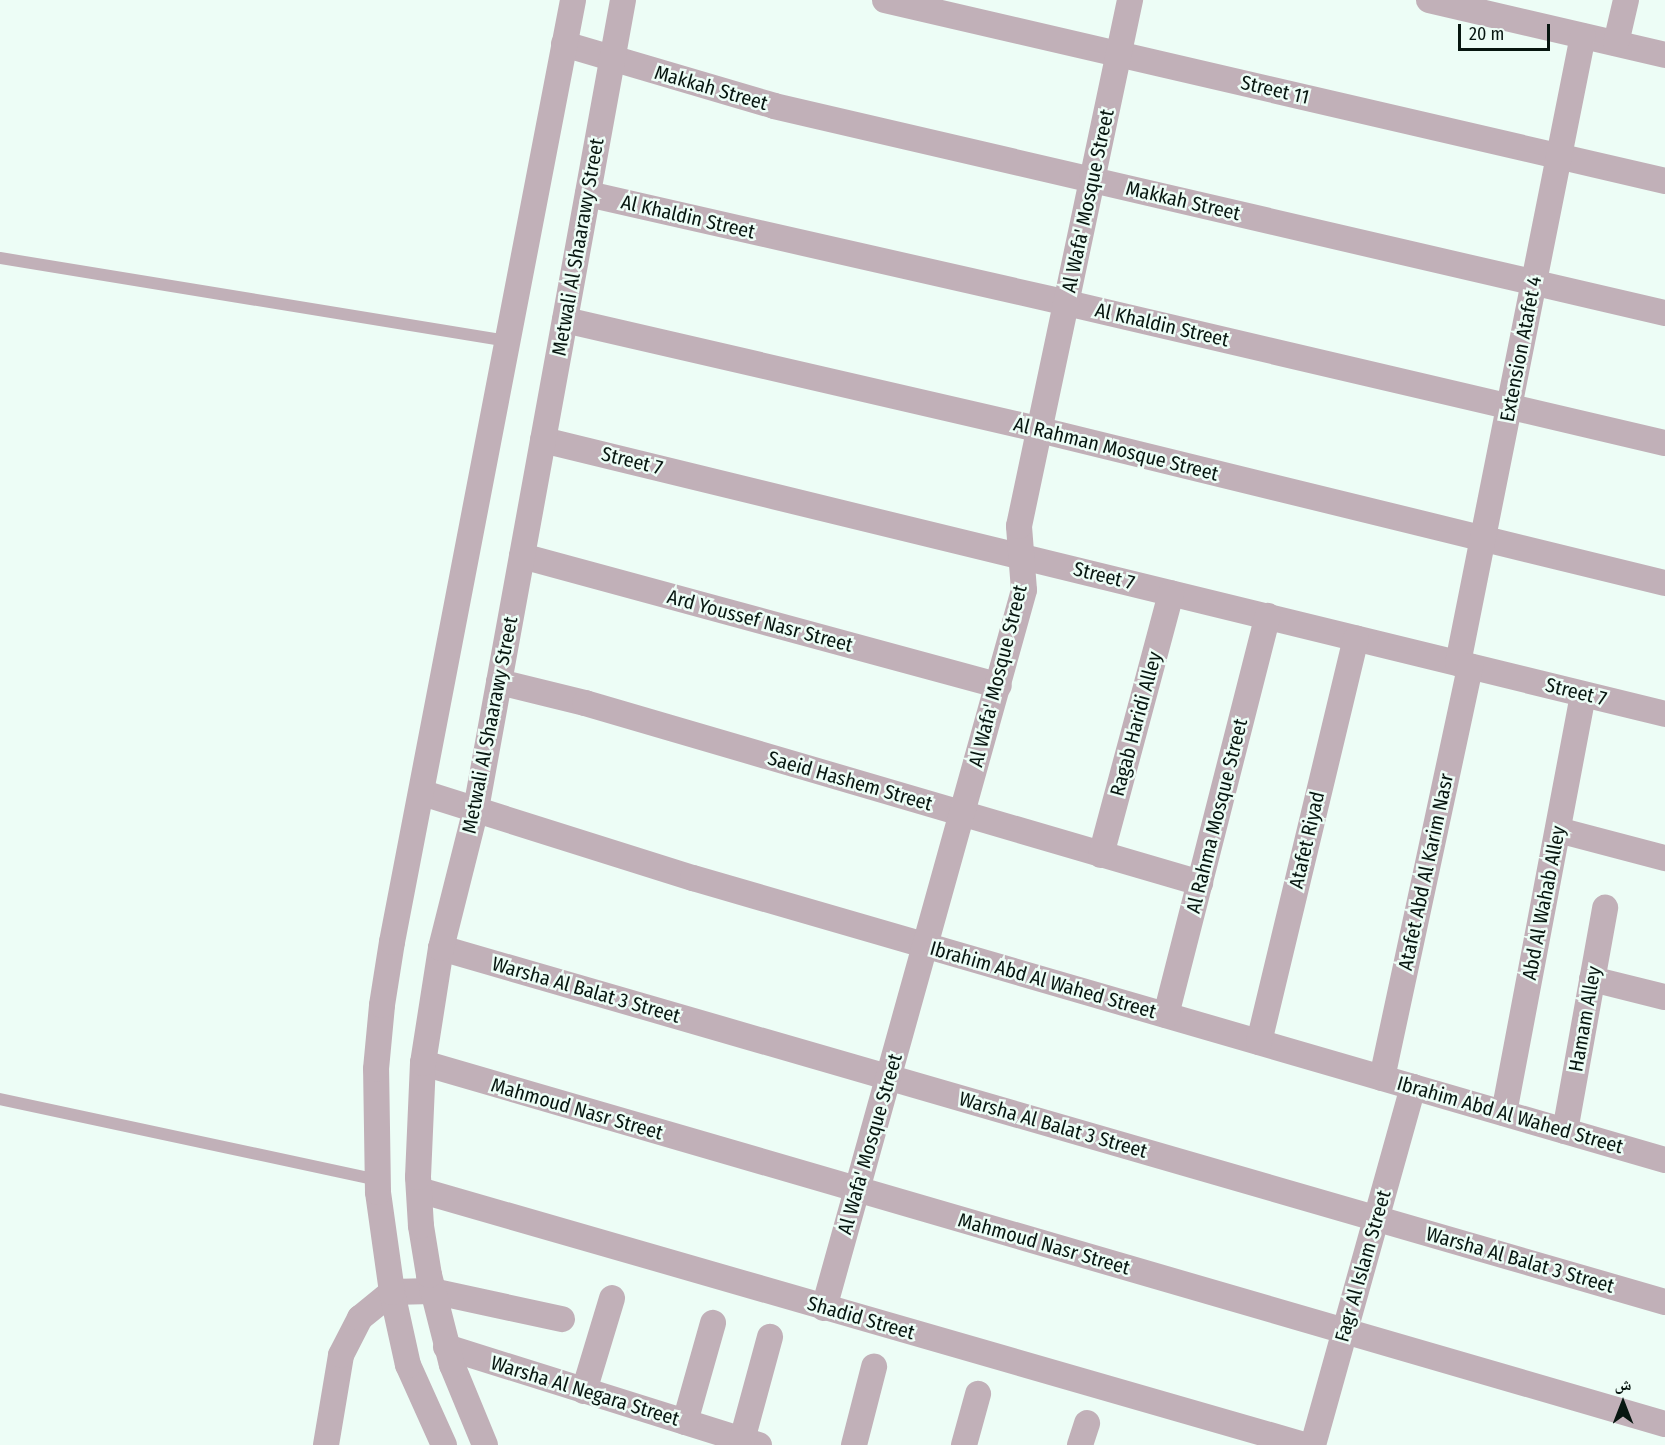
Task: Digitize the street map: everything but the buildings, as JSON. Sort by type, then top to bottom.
[{"type":"street","points":[[444,1445],[408,1365],[392,1292],[378,1180],[376,1069],[382,1005],[573,0]]},
{"type":"street","name":"Metwali Al Shaarawy Street","points":[[484,1445],[446,1347],[432,1291],[421,1226],[418,1127],[423,1063],[441,948],[476,809],[623,0]]},
{"type":"street","name":"Street 11","points":[[885,0],[1665,181]]},
{"type":"street","name":"Al Wafa' Mosque Street","points":[[824,1308],[1024,590],[1019,556],[1019,526],[1130,0]]},
{"type":"street","points":[[1429,0],[1498,8],[1583,36],[1665,55]]},
{"type":"street","points":[[1616,43],[1626,0]]},
{"type":"street","name":"Extension Atafet 4","points":[[1464,664],[1483,538],[1583,36]]},
{"type":"street","name":"Makkah Street","points":[[564,44],[774,106],[1665,313]]},
{"type":"street","name":"Al Khaldin Street","points":[[588,194],[1665,443]]},
{"type":"street","name":"Al Rahman Mosque Street","points":[[565,320],[1040,430],[1665,583]]},
{"type":"street","name":"Street 7","points":[[543,440],[1665,714]]},
{"type":"street","name":"Ard Youssef Nasr Street","points":[[522,556],[999,686]]},
{"type":"street","name":"Ragab Haridi Alley","points":[[1101,855],[1171,593]]},
{"type":"street","name":"Al Rahma Mosque Street","points":[[1166,1015],[1268,616]]},
{"type":"street","name":"Atafet Riyad","points":[[1259,1042],[1356,638]]},
{"type":"street","name":"Atafet Abd Al Karim Nasr","points":[[1382,1078],[1464,664]]},
{"type":"street","name":"Saeid Hashem Street","points":[[499,682],[585,703],[1200,884]]},
{"type":"street","name":"Abd Al Wahab Alley","points":[[1504,1113],[1583,694]]},
{"type":"street","name":"Ibrahim Abd Al Wahed Street","points":[[423,793],[693,878],[1665,1160]]},
{"type":"street","points":[[1558,830],[1665,858]]},
{"type":"street","name":"Hamam Alley","points":[[1565,1131],[1605,908]]},
{"type":"street","name":"Warsha Al Balat 3 Street","points":[[441,948],[1665,1302]]},
{"type":"street","points":[[1592,979],[1665,997]]},
{"type":"street","name":"Mahmoud Nasr Street","points":[[423,1063],[1665,1424]]},
{"type":"street","name":"Fagr Al Islam Street","points":[[1313,1445],[1413,1087]]},
{"type":"street","name":"Shadid Street","points":[[419,1190],[1304,1445]]},
{"type":"street","points":[[326,1445],[344,1347],[360,1318],[392,1292],[432,1291],[562,1319]]},
{"type":"street","points":[[584,1391],[612,1299]]},
{"type":"street","points":[[685,1422],[713,1323]]},
{"type":"street","points":[[751,1442],[771,1337]]},
{"type":"street","name":"Warsha Al Negara Street","points":[[446,1347],[751,1442]]},
{"type":"street","points":[[854,1445],[874,1367]]},
{"type":"street","points":[[964,1445],[978,1394]]},
{"type":"lane","points":[[0,258],[508,341]]},
{"type":"lane","points":[[0,1099],[378,1180]]}]
